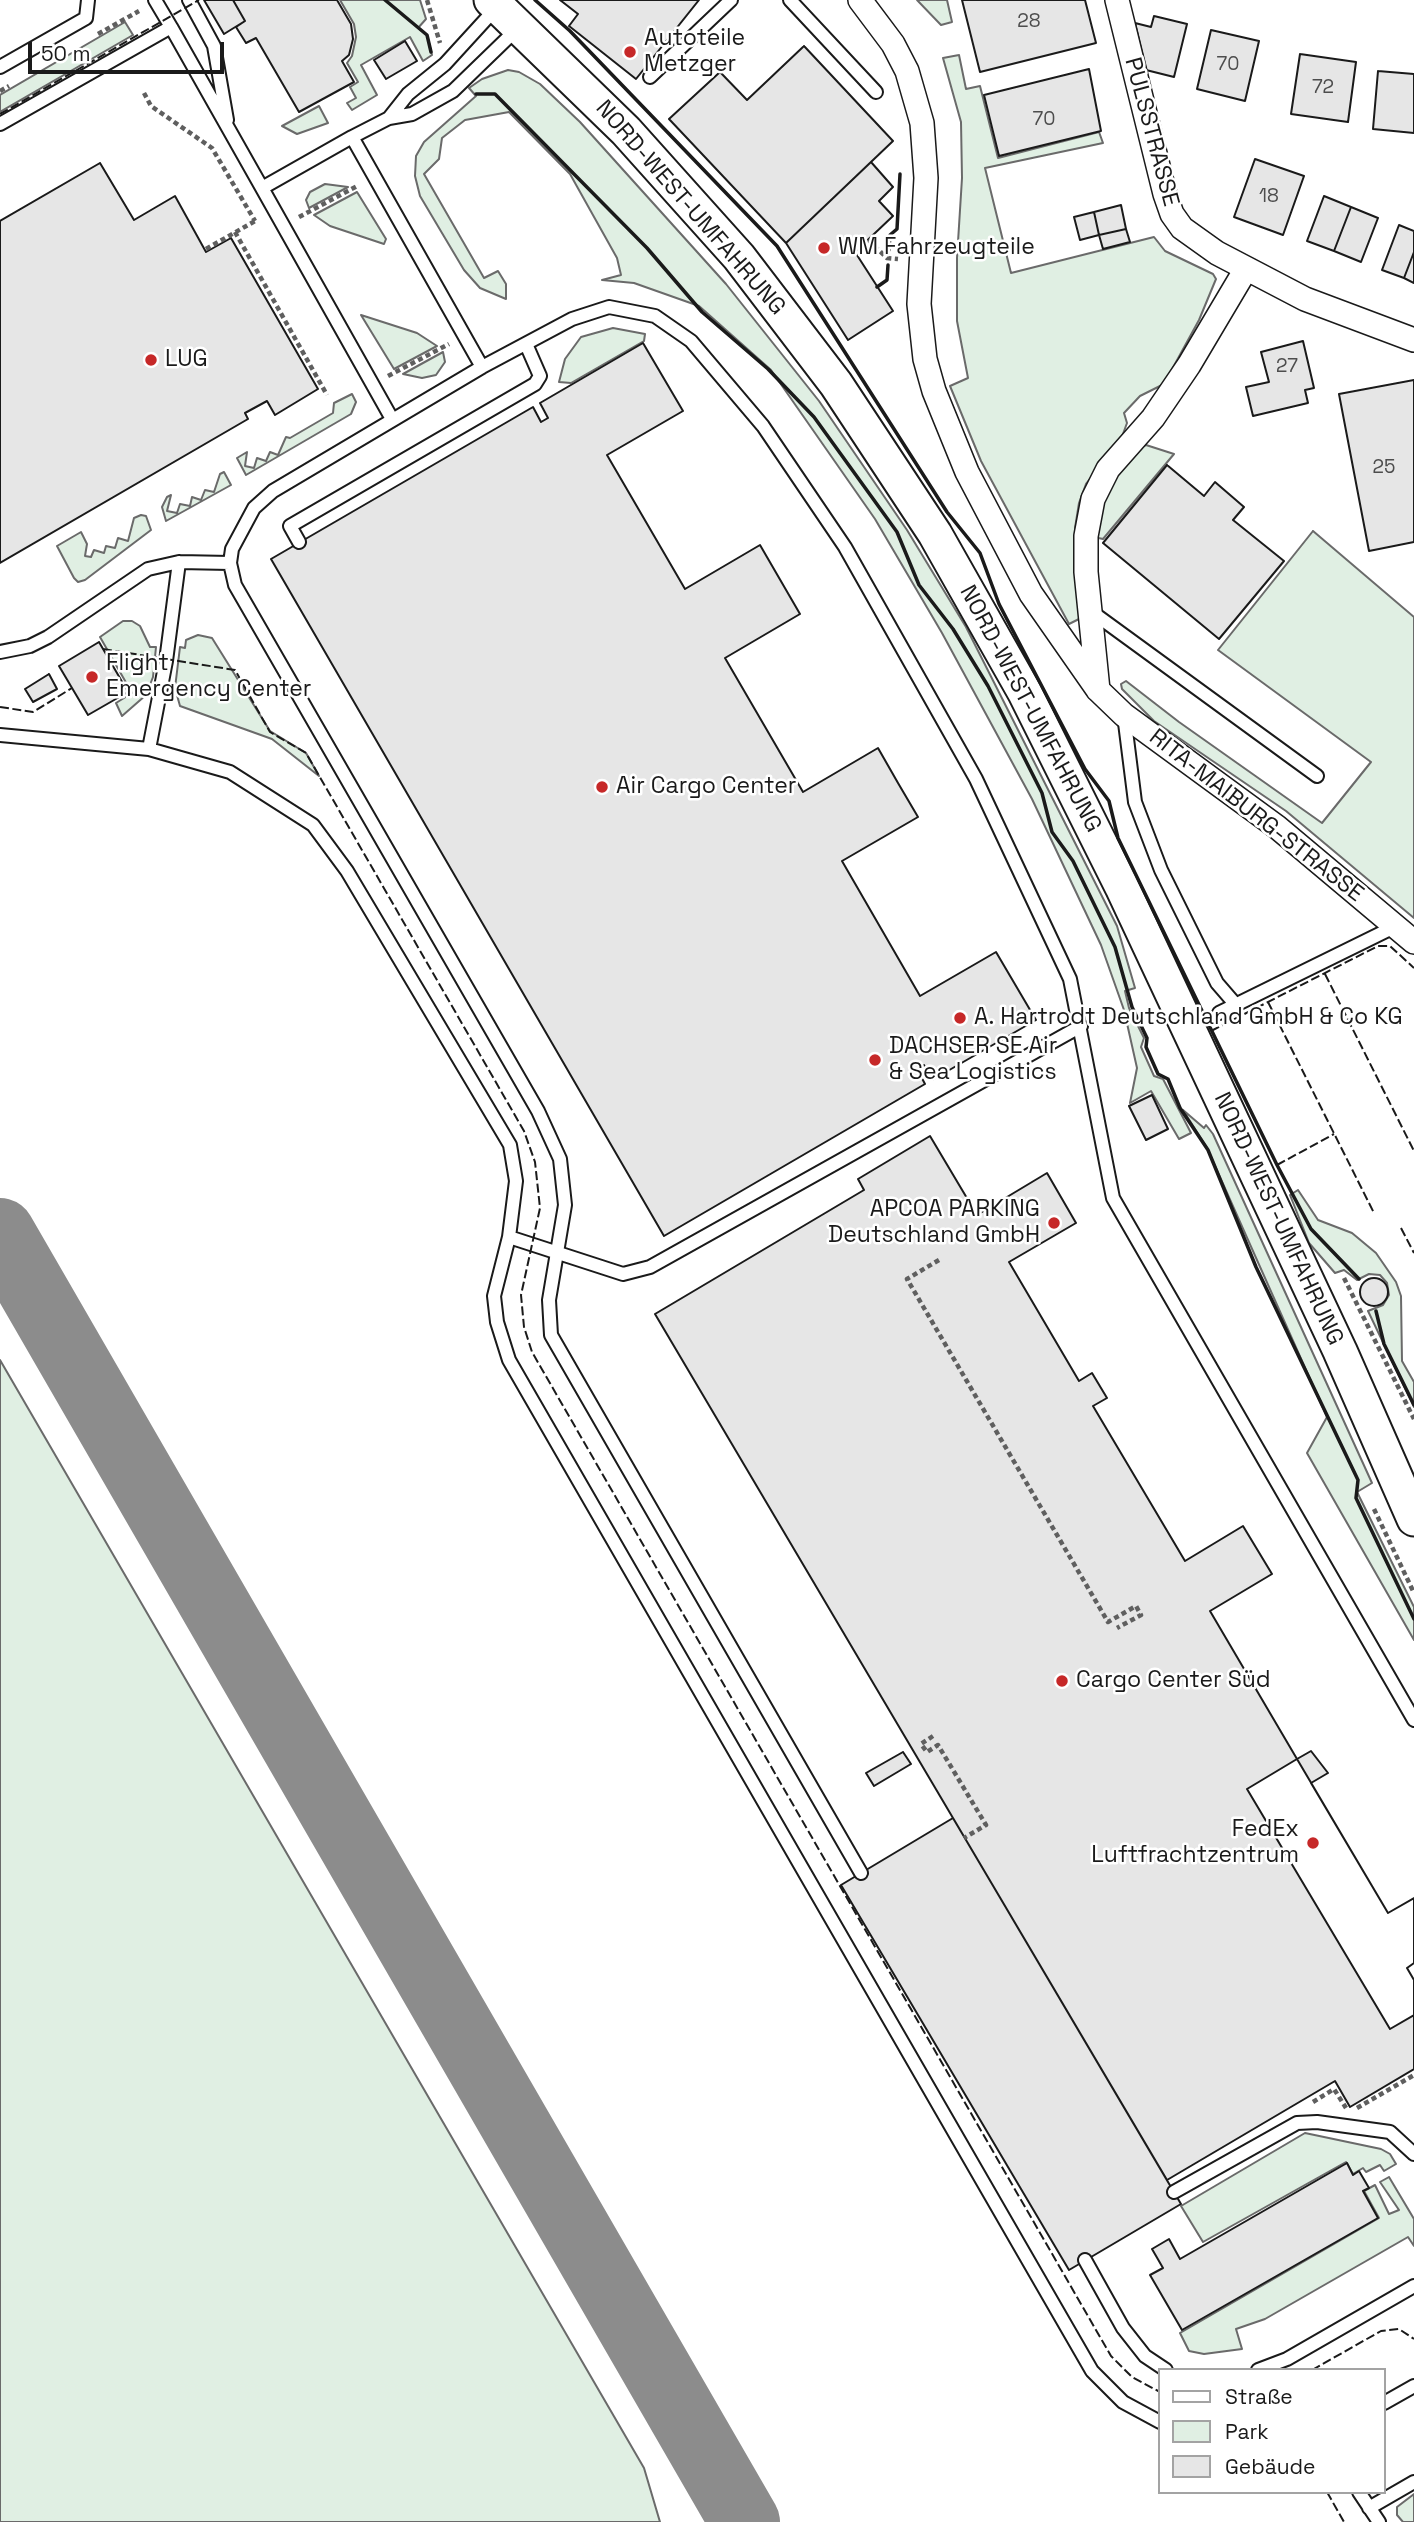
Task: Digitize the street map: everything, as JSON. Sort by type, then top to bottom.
[{"type":"main road","name":"NORD-WEST-UMFAHRUNG","points":[[503,11],[626,131],[739,257],[836,384],[935,534],[1025,694],[1122,887],[1340,1351],[1414,1520]]},
{"type":"street","name":"RITA-MAIBURG-STRASSE","points":[[860,0],[898,53],[907,71],[922,122],[926,178],[920,326],[925,359],[943,419],[1031,594],[1098,690],[1124,715],[1277,828],[1414,942]]},
{"type":"street","name":"PULSSTRASSE","points":[[1117,0],[1172,214],[1197,241],[1247,269],[1305,299],[1414,340]]},
{"type":"street","points":[[1098,690],[1086,572],[1086,536],[1093,499],[1108,469],[1153,418],[1189,365],[1247,269]]},
{"type":"lane","points":[[0,67],[86,18],[88,0]]},
{"type":"lane","points":[[155,0],[392,419]]},
{"type":"lane","points":[[189,0],[214,46],[229,131]]},
{"type":"lane","points":[[650,77],[731,0]]},
{"type":"lane","points":[[790,0],[876,92]]},
{"type":"lane","points":[[262,188],[389,118],[412,114],[453,90],[503,11]]},
{"type":"lane","points":[[389,118],[408,94],[503,11]]},
{"type":"lane","points":[[0,124],[171,27]]},
{"type":"lane","points":[[352,137],[482,368]]},
{"type":"lane","points":[[861,1872],[551,1335],[549,1300],[559,1255],[565,1205],[560,1159],[538,1111],[235,585],[230,563],[242,526],[254,508],[273,491],[482,368],[572,319],[609,307],[655,316],[691,341],[763,426],[845,547],[976,779],[1070,979],[1082,1026],[1113,1198],[1414,1720]]},
{"type":"lane","points":[[299,542],[290,526],[535,384],[540,376],[526,344]]},
{"type":"lane","points":[[0,652],[30,646],[48,637],[148,569],[178,562],[230,563]]},
{"type":"lane","points":[[149,749],[166,661],[178,562]]},
{"type":"lane","points":[[1092,612],[1317,776]]},
{"type":"lane","points":[[1124,715],[1135,802],[1161,870],[1217,983],[1236,1005]]},
{"type":"lane","points":[[0,735],[149,749],[230,772],[313,825],[340,861],[510,1145],[516,1181],[509,1237],[494,1296],[497,1322],[509,1360],[1092,2371],[1124,2402],[1158,2421]]},
{"type":"lane","points":[[1219,1013],[1396,926]]},
{"type":"lane","points":[[509,1237],[623,1274],[650,1267],[1082,1026]]},
{"type":"lane","points":[[1174,2192],[1297,2123],[1317,2122],[1390,2132],[1414,2154]]},
{"type":"lane","points":[[1085,2260],[1124,2328],[1145,2356],[1163,2368]]},
{"type":"lane","points":[[1263,2368],[1287,2359],[1414,2286]]},
{"type":"lane","points":[[1386,2402],[1414,2386]]},
{"type":"lane","points":[[1369,2508],[1414,2482]]},
{"type":"lane","points":[[1360,2494],[1379,2522]]},
{"type":"path","points":[[427,0],[445,64]]},
{"type":"path","points":[[144,93],[151,106],[212,148],[255,221]]},
{"type":"path","points":[[283,226],[374,177]]},
{"type":"path","points":[[206,249],[274,210]]},
{"type":"path","points":[[235,232],[327,395]]},
{"type":"path","points":[[868,240],[887,258],[899,260]]},
{"type":"path","points":[[372,384],[464,335]]},
{"type":"path","points":[[939,1260],[907,1279],[1108,1622],[1136,1606],[1140,1615],[1117,1628]]},
{"type":"path","points":[[1344,1278],[1414,1419]]},
{"type":"path","points":[[933,1736],[921,1744],[927,1752],[938,1745],[986,1825],[964,1838]]},
{"type":"green space","points":[[340,0],[420,0],[426,19],[418,28],[427,35],[432,55],[423,61],[410,37],[361,65],[377,95],[352,110],[347,103],[356,98],[350,87],[358,82],[347,63],[352,56],[356,37],[354,24]]},
{"type":"green space","points":[[917,0],[947,0],[952,22],[941,25]]},
{"type":"green space","points":[[125,22],[133,35],[0,112],[0,95]]},
{"type":"green space","points":[[959,55],[966,89],[980,86],[998,158],[1099,132],[1103,143],[985,168],[1011,273],[1154,237],[1165,251],[1213,274],[1216,279],[1199,320],[1170,373],[1162,385],[1140,396],[1124,413],[1127,423],[1120,442],[1086,484],[1079,503],[1075,528],[1083,617],[1069,624],[981,461],[950,386],[968,378],[957,321],[957,258],[962,178],[961,122],[943,58]]},
{"type":"green space","points":[[508,70],[519,72],[540,84],[580,122],[726,284],[819,401],[907,530],[966,627],[1117,926],[1135,988],[1125,991],[1129,1008],[1144,1038],[1141,1047],[1154,1076],[1163,1079],[1191,1133],[1179,1139],[1151,1091],[1130,1103],[1137,1068],[1124,1010],[1101,945],[1032,799],[942,633],[875,519],[771,370],[699,306],[634,283],[602,280],[621,275],[617,258],[570,174],[509,112],[465,120],[442,138],[439,159],[424,174],[484,278],[498,271],[506,284],[506,299],[480,288],[464,270],[420,196],[415,176],[416,156],[424,142],[476,96],[469,88],[482,79]]},
{"type":"green space","points":[[319,106],[328,123],[297,134],[282,126]]},
{"type":"green space","points":[[325,184],[348,187],[309,208],[306,200],[310,192]]},
{"type":"green space","points":[[357,192],[386,239],[384,244],[330,226],[314,215]]},
{"type":"green space","points":[[361,315],[417,333],[437,346],[394,369]]},
{"type":"green space","points":[[613,328],[645,334],[644,341],[571,383],[559,382],[565,359],[581,337]]},
{"type":"green space","points":[[443,352],[445,362],[436,375],[422,378],[403,374]]},
{"type":"green space","points":[[352,394],[356,402],[351,414],[246,475],[237,458],[247,452],[245,466],[254,468],[257,458],[266,461],[270,452],[278,455],[286,437],[290,438],[333,413],[334,403]]},
{"type":"green space","points":[[1146,445],[1174,454],[1103,539],[1094,537],[1096,520],[1112,481],[1137,449]]},
{"type":"green space","points":[[224,472],[231,485],[166,521],[162,507],[167,497],[171,495],[167,511],[177,513],[180,504],[190,506],[192,497],[201,500],[205,490],[214,492],[220,474]]},
{"type":"green space","points":[[146,516],[151,530],[85,580],[78,582],[74,578],[57,546],[81,532],[87,544],[85,556],[91,557],[94,550],[104,553],[106,546],[115,548],[118,538],[128,541],[134,518]]},
{"type":"green space","points":[[1313,531],[1414,617],[1414,918],[1286,811],[1154,721],[1122,689],[1121,684],[1126,681],[1179,722],[1322,823],[1371,762],[1218,650]]},
{"type":"green space","points":[[123,621],[132,621],[140,626],[150,647],[156,647],[153,677],[146,695],[122,716],[116,703],[132,693],[100,637]]},
{"type":"green space","points":[[198,635],[212,638],[270,731],[306,753],[319,776],[272,739],[180,706],[175,688],[180,647],[185,648],[186,640]]},
{"type":"green space","points":[[1183,1110],[1204,1128],[1206,1125],[1213,1134],[1372,1483],[1357,1492],[1414,1607],[1414,1640],[1307,1453],[1327,1417],[1207,1148]]},
{"type":"green space","points":[[1298,1190],[1318,1220],[1352,1233],[1376,1253],[1396,1282],[1401,1296],[1402,1361],[1414,1382],[1414,1407],[1368,1311],[1383,1305],[1389,1295],[1387,1283],[1380,1275],[1369,1274],[1357,1280],[1344,1270],[1335,1273],[1309,1243],[1290,1195]]},
{"type":"green space","points":[[0,1360],[644,2468],[660,2522],[0,2522]]},
{"type":"green space","points":[[1305,2133],[1381,2149],[1390,2154],[1396,2164],[1384,2171],[1380,2165],[1366,2172],[1363,2168],[1353,2174],[1346,2162],[1203,2242],[1181,2206]]},
{"type":"green space","points":[[1389,2177],[1414,2219],[1414,2246],[1408,2237],[1265,2319],[1236,2329],[1242,2349],[1204,2354],[1189,2351],[1180,2333],[1379,2218],[1364,2191],[1375,2185],[1389,2214],[1399,2210],[1380,2182]]},
{"type":"green space","points":[[1414,2494],[1414,2522],[1403,2522],[1397,2515],[1397,2507]]},
{"type":"building","points":[[204,0],[233,0],[245,21],[224,34]]},
{"type":"building","points":[[233,0],[337,0],[351,24],[353,39],[349,55],[342,61],[354,82],[299,112],[256,38],[246,43],[236,27],[245,21]]},
{"type":"building","name":"Autoteile Metzger","points":[[560,0],[699,0],[636,79],[569,26],[578,14]]},
{"type":"building","points":[[962,0],[1085,0],[1096,43],[980,72]]},
{"type":"building","points":[[1154,16],[1187,24],[1174,77],[1146,70],[1135,23],[1151,27]]},
{"type":"building","points":[[1211,30],[1259,41],[1245,101],[1197,89]]},
{"type":"building","points":[[405,41],[417,61],[386,79],[374,60]]},
{"type":"building","points":[[804,46],[893,141],[786,243],[669,119],[720,72],[747,100]]},
{"type":"building","points":[[1300,54],[1356,62],[1348,122],[1291,114]]},
{"type":"building","points":[[1089,69],[1101,131],[999,156],[984,95]]},
{"type":"building","points":[[1378,71],[1414,74],[1414,133],[1373,129]]},
{"type":"building","points":[[1255,159],[1304,176],[1283,235],[1234,217]]},
{"type":"building","name":"WM Fahrzeugteile","points":[[871,162],[893,187],[879,201],[893,216],[855,252],[893,311],[848,340],[786,243]]},
{"type":"building","name":"LUG","points":[[100,163],[134,220],[175,196],[206,252],[231,238],[318,389],[275,415],[267,401],[245,413],[248,419],[0,563],[0,221]]},
{"type":"building","points":[[1324,196],[1351,207],[1334,251],[1307,241]]},
{"type":"building","points":[[1121,205],[1126,229],[1099,235],[1094,212]]},
{"type":"building","points":[[1351,207],[1378,218],[1361,262],[1334,251]]},
{"type":"building","points":[[1094,212],[1099,235],[1080,240],[1074,217]]},
{"type":"building","points":[[1399,225],[1414,231],[1414,252],[1404,278],[1382,270]]},
{"type":"building","points":[[1126,229],[1130,242],[1103,249],[1099,235]]},
{"type":"building","points":[[1414,252],[1414,283],[1404,278]]},
{"type":"building","points":[[1303,341],[1314,388],[1305,390],[1308,403],[1253,416],[1246,387],[1269,382],[1261,352]]},
{"type":"building","name":"Air Cargo Center","points":[[643,343],[683,411],[607,455],[685,589],[760,545],[800,614],[725,658],[803,792],[878,748],[918,817],[842,861],[920,996],[996,952],[1036,1020],[932,1080],[924,1065],[917,1069],[925,1084],[664,1236],[271,559],[533,407],[541,422],[548,418],[540,403]]},
{"type":"building","points":[[1414,380],[1414,542],[1369,551],[1339,394]]},
{"type":"building","points":[[1167,465],[1204,496],[1215,482],[1244,507],[1233,520],[1284,561],[1219,639],[1103,543]]},
{"type":"building","name":"Flight Emergency Center","points":[[99,642],[128,692],[88,715],[59,666]]},
{"type":"building","points":[[49,674],[57,689],[33,702],[25,689]]},
{"type":"building","points":[[1152,1095],[1168,1129],[1146,1140],[1129,1106]]},
{"type":"building","name":"Cargo Center Süd","points":[[930,1136],[977,1215],[1047,1173],[1076,1223],[1009,1262],[1079,1381],[1092,1373],[1107,1398],[1093,1406],[1185,1561],[1243,1526],[1272,1574],[1210,1611],[1297,1759],[1311,1751],[1328,1773],[1311,1783],[1388,1913],[1414,1898],[1414,1963],[1407,1968],[1414,1980],[1414,2069],[1350,2107],[1335,2081],[1167,2180],[655,1314],[864,1190],[858,1179]]},
{"type":"building","points":[[1374,1278],[1384,1282],[1388,1292],[1384,1302],[1374,1306],[1364,1302],[1360,1292],[1364,1282]]},
{"type":"building","points":[[903,1752],[911,1764],[874,1786],[866,1773]]},
{"type":"building","name":"FedEx Luftfrachtzentrum","points":[[1297,1759],[1388,1913],[1414,1898],[1414,1963],[1407,1968],[1414,1980],[1414,2015],[1390,2029],[1247,1789]]},
{"type":"building","points":[[953,1818],[1181,2204],[1069,2270],[841,1885]]},
{"type":"building","points":[[1347,2163],[1353,2175],[1359,2171],[1369,2188],[1363,2191],[1378,2218],[1182,2330],[1150,2275],[1163,2268],[1152,2249],[1169,2239],[1180,2259]]},
{"type":"taxiway","points":[[0,1233],[745,2522]]},
{"type":"fence","points":[[0,114],[199,0]]},
{"type":"fence","points":[[103,649],[235,670],[270,732],[306,753],[524,1131],[535,1162],[540,1208],[521,1295],[524,1327],[532,1352],[1111,2356],[1132,2377],[1158,2391]]},
{"type":"fence","points":[[0,707],[33,712],[72,688]]},
{"type":"fence","points":[[1211,1031],[1378,946],[1390,946],[1414,968]]},
{"type":"fence","points":[[1325,974],[1414,1151]]},
{"type":"fence","points":[[1268,1002],[1374,1213]]},
{"type":"fence","points":[[1277,1165],[1334,1134]]},
{"type":"fence","points":[[1401,1228],[1414,1253]]},
{"type":"fence","points":[[1316,2368],[1381,2331],[1399,2329],[1414,2339]]},
{"type":"fence","points":[[1328,2494],[1344,2522]]},
{"type":"wall","points":[[385,0],[427,35],[431,52]]},
{"type":"wall","points":[[535,0],[570,31],[777,246],[947,512],[980,553],[999,604],[1085,769],[1109,801],[1118,838],[1277,1165],[1311,1229],[1359,1279]]},
{"type":"wall","points":[[476,94],[495,94],[647,248],[702,312],[768,369],[814,417],[897,532],[919,585],[953,629],[988,686],[1042,793],[1052,832],[1073,861],[1115,947],[1132,1007],[1147,1038],[1146,1047],[1158,1074],[1168,1079],[1180,1108],[1208,1150],[1256,1267],[1358,1480],[1356,1498],[1414,1619]]},
{"type":"wall","points":[[889,250],[890,235],[897,229],[900,174]]},
{"type":"wall","points":[[877,287],[887,280],[888,265]]},
{"type":"wall","points":[[1376,1311],[1384,1344],[1414,1405]]},
{"type":"place","name":"Autoteile Metzger","points":[[630,52]]},
{"type":"place","name":"WM Fahrzeugteile","points":[[824,248]]},
{"type":"place","name":"LUG","points":[[151,360]]},
{"type":"place","name":"Flight Emergency Center","points":[[92,677]]},
{"type":"place","name":"Air Cargo Center","points":[[602,787]]},
{"type":"place","name":"A. Hartrodt Deutschland GmbH & Co KG","points":[[960,1018]]},
{"type":"place","name":"DACHSER SE Air & Sea Logistics","points":[[875,1060]]},
{"type":"place","name":"APCOA PARKING Deutschland GmbH","points":[[1054,1223]]},
{"type":"place","name":"Cargo Center Süd","points":[[1062,1681]]},
{"type":"place","name":"FedEx Luftfrachtzentrum","points":[[1313,1843]]}]
